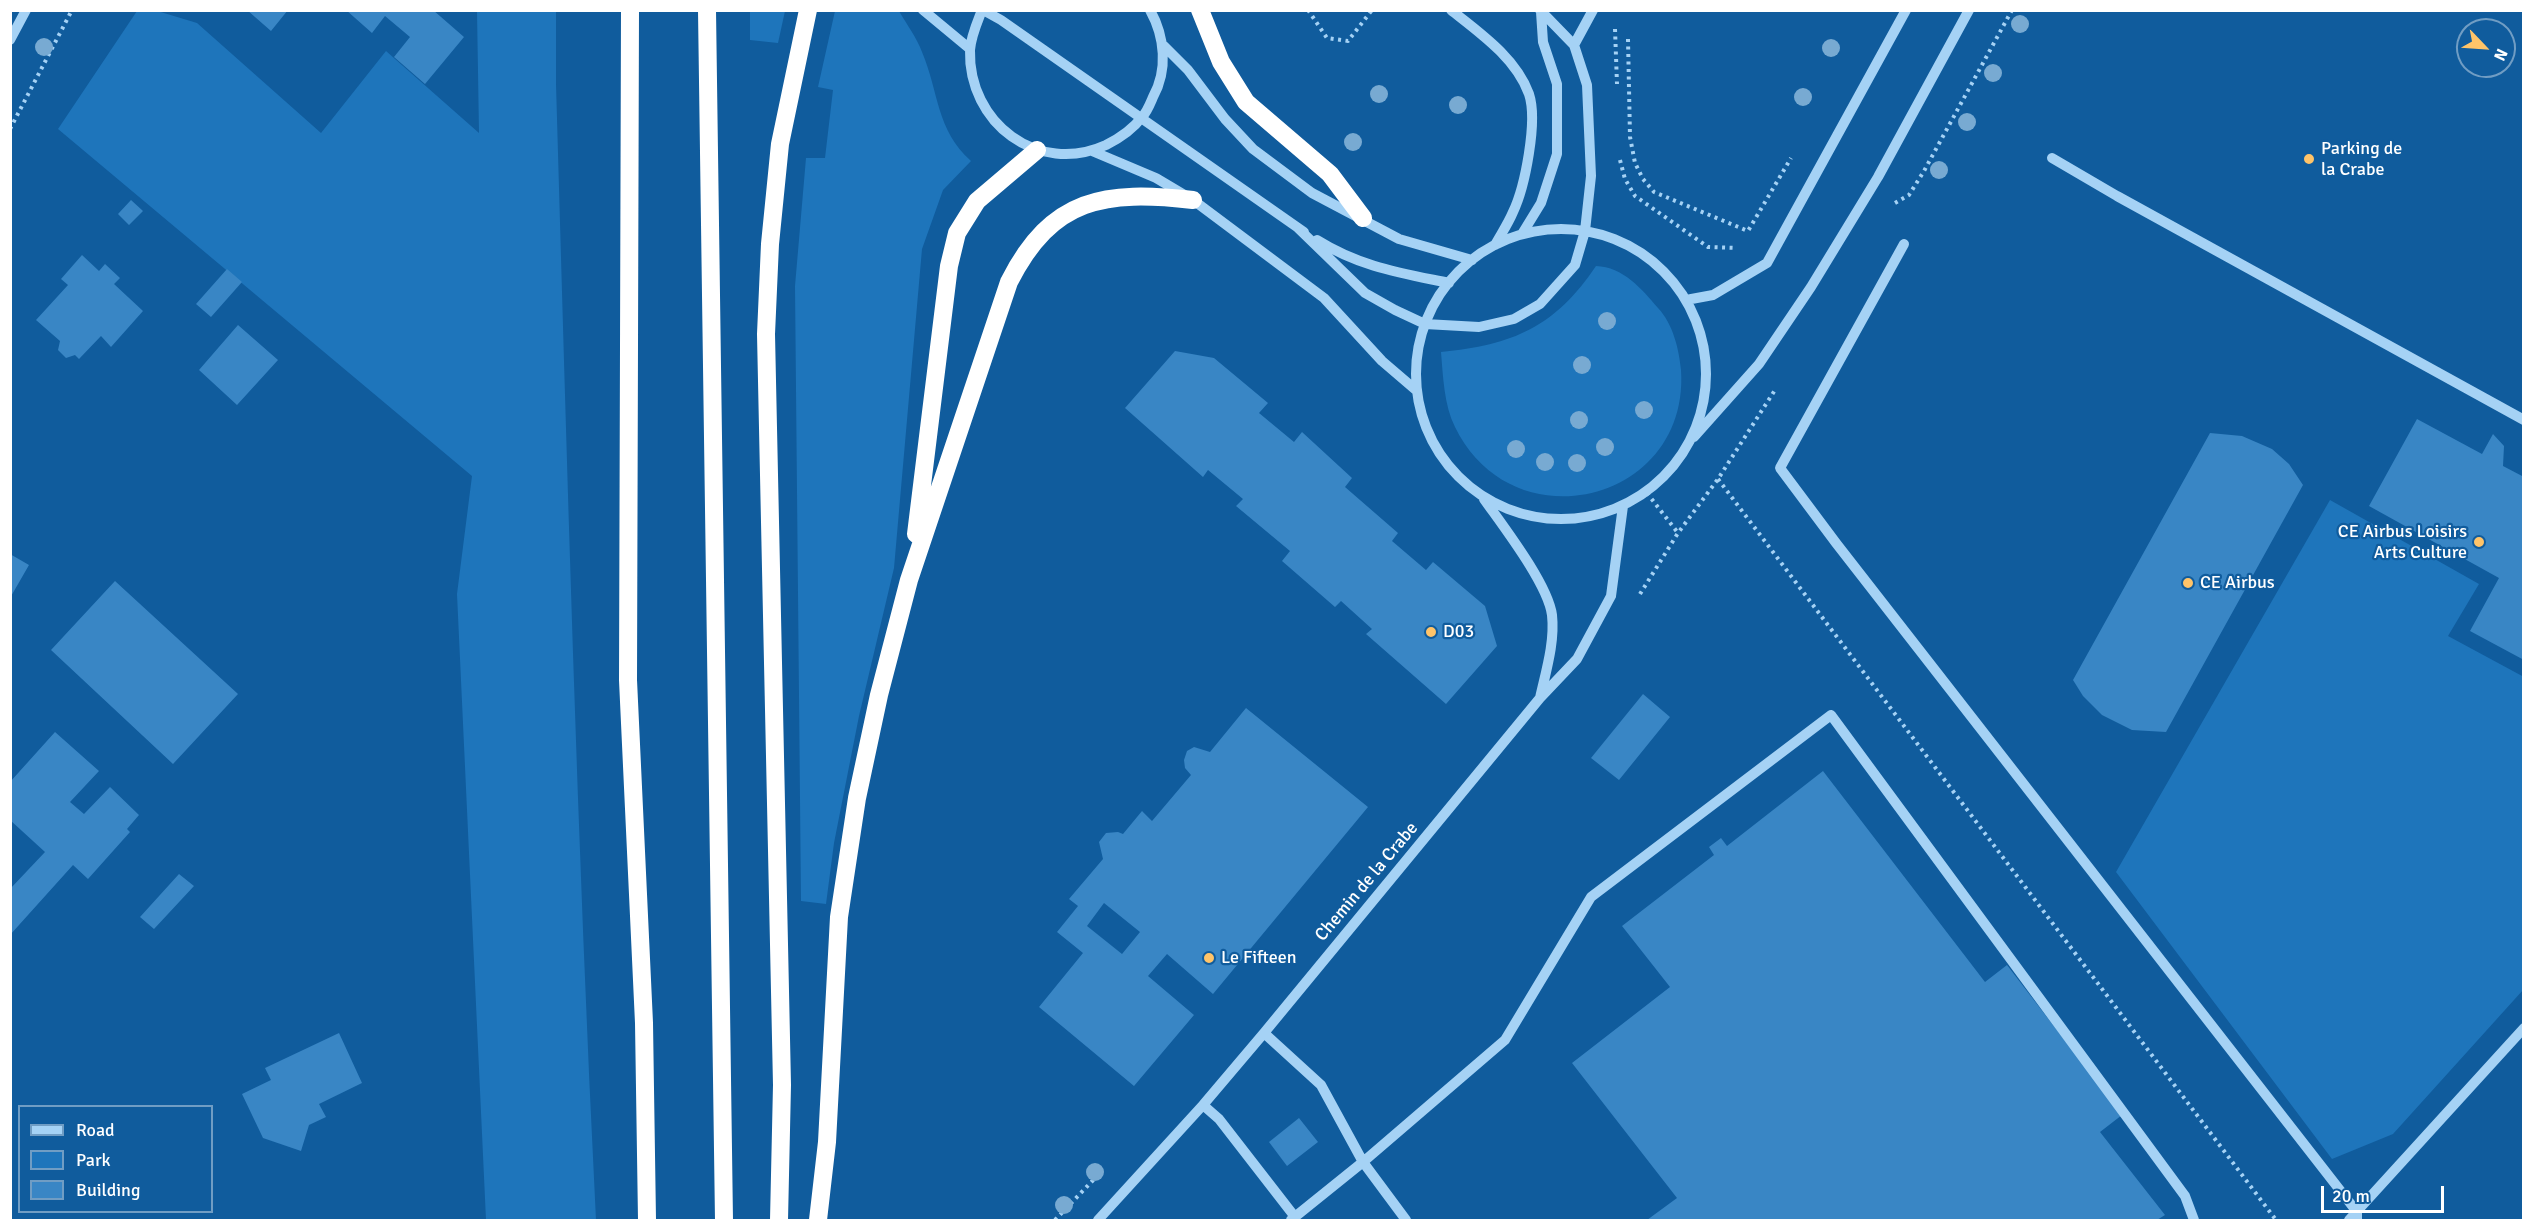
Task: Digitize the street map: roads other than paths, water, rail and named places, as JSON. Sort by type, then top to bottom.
[{"type":"highway","points":[[630,10],[628,680],[644,1023],[647,1221]]},
{"type":"highway","points":[[707,10],[724,1221]]},
{"type":"highway","points":[[779,1221],[782,1085],[766,334],[780,144],[808,10]]},
{"type":"highway","points":[[1200,10],[1209,38],[1221,62],[1246,102],[1330,174],[1363,218]]},
{"type":"highway","points":[[909,580],[925,471],[949,266],[957,233],[977,201],[1037,150]]},
{"type":"highway","points":[[818,1221],[827,1142],[838,928],[857,798],[874,718],[909,580],[1009,282],[1032,242],[1045,228],[1083,205],[1107,198],[1153,195],[1193,200]]},
{"type":"street","points":[[10,40],[26,10]]},
{"type":"street","points":[[923,10],[970,49]]},
{"type":"street","points":[[1150,10],[1158,25],[1164,45],[1159,87],[1142,118],[1120,138],[1092,151],[1074,154],[1037,150],[1008,135],[986,111],[973,81],[970,49],[974,29],[983,10],[1001,20],[1142,118],[1298,228],[1335,251],[1378,269],[1449,283]]},
{"type":"street","points":[[1451,10],[1481,34],[1509,62],[1529,96],[1532,141],[1514,212],[1495,245]]},
{"type":"street","points":[[1574,45],[1593,10]]},
{"type":"street","points":[[1686,300],[1713,295],[1767,262],[1906,10]]},
{"type":"street","points":[[1689,442],[1700,414],[1706,385],[1698,327],[1686,300],[1660,268],[1644,255],[1606,236],[1585,231],[1543,230],[1522,234],[1495,245],[1472,260],[1449,283],[1435,302],[1425,324],[1419,346],[1417,391],[1424,422],[1438,452],[1458,477],[1483,497],[1504,508],[1528,516],[1576,519],[1623,506],[1647,491],[1671,469],[1689,442],[1760,364],[1811,287],[1878,177],[1969,10]]},
{"type":"street","points":[[1298,228],[1365,293],[1425,324],[1479,327],[1514,319],[1540,304],[1575,265],[1585,231],[1591,176],[1587,85],[1574,45],[1541,11]]},
{"type":"street","points":[[1522,234],[1541,202],[1557,154],[1557,84],[1542,42],[1541,11]]},
{"type":"street","points":[[1164,45],[1188,70],[1225,119],[1253,149],[1312,194],[1363,218],[1399,239],[1472,260]]},
{"type":"street","points":[[1092,151],[1156,178],[1193,200],[1324,298],[1382,361],[1417,391]]},
{"type":"street","points":[[2052,158],[2116,196],[2523,420]]},
{"type":"street","points":[[1904,244],[1780,468],[2355,1218],[2523,1028]]},
{"type":"street","name":"Chemin de la Crabe","points":[[1483,497],[1525,558],[1540,584],[1552,614],[1550,653],[1540,698]]},
{"type":"street","name":"Chemin de la Crabe","points":[[1098,1221],[1203,1105],[1540,698],[1577,659],[1611,596],[1623,506]]},
{"type":"street","points":[[1203,1105],[1219,1119],[1293,1219],[1505,1040],[1591,897],[1831,715],[2185,1196],[2194,1221]]},
{"type":"street","points":[[1264,1033],[1321,1086],[1363,1162],[1406,1221]]},
{"type":"place","name":"Parking de la Crabe","points":[[2309,159]]},
{"type":"place","name":"CE Airbus Loisirs Arts Culture","points":[[2479,542]]},
{"type":"place","name":"CE Airbus","points":[[2188,583]]},
{"type":"place","name":"D03","points":[[1431,632]]},
{"type":"place","name":"Le Fifteen","points":[[1209,958]]}]
